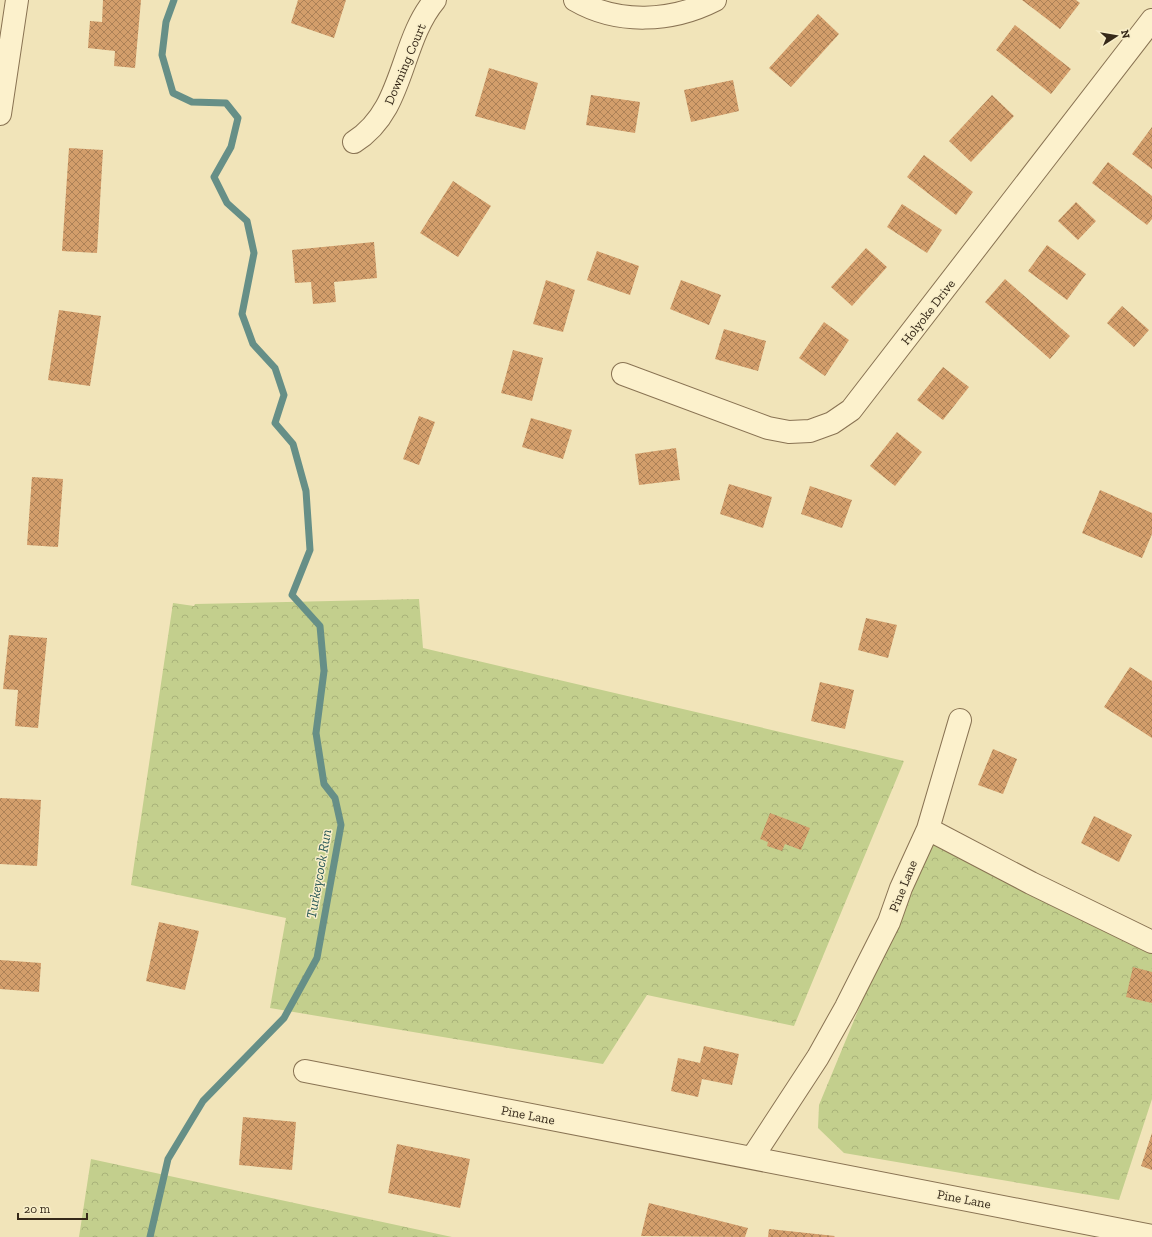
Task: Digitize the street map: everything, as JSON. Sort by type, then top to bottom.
[{"type":"street","points":[[0,114],[17,0]]},
{"type":"street","name":"Downing Court","points":[[354,142],[378,122],[391,101],[418,28],[435,0]]},
{"type":"street","points":[[575,0],[588,8],[612,16],[638,18],[667,16],[701,7],[715,0]]},
{"type":"street","name":"Holyoke Drive","points":[[623,374],[768,428],[789,432],[810,431],[832,423],[851,410],[908,339],[1152,20]]},
{"type":"street","name":"Pine Lane","points":[[752,1158],[818,1057],[846,1007],[889,922],[901,888],[928,829],[960,720]]},
{"type":"street","points":[[928,829],[1031,883],[1152,942]]},
{"type":"street","name":"Pine Lane","points":[[305,1072],[1152,1236]]},
{"type":"green space","points":[[419,599],[423,648],[904,761],[794,1026],[647,995],[603,1064],[270,1008],[286,918],[131,885],[173,603],[194,606],[195,604]]},
{"type":"green space","points":[[936,822],[1152,932],[1152,1099],[1119,1200],[844,1153],[818,1128],[819,1105]]},
{"type":"green space","points":[[91,1159],[452,1237],[79,1237]]},
{"type":"building","points":[[103,0],[141,0],[135,68],[114,66],[115,51],[88,48],[90,21],[102,22]]},
{"type":"building","points":[[298,0],[346,0],[334,38],[291,23]]},
{"type":"building","points":[[1022,0],[1076,0],[1080,3],[1060,29]]},
{"type":"building","points":[[818,14],[839,34],[791,87],[769,68]]},
{"type":"building","points":[[1015,25],[1071,69],[1051,94],[996,50]]},
{"type":"building","points":[[489,68],[538,83],[525,130],[475,116]]},
{"type":"building","points":[[733,80],[739,111],[691,122],[684,90]]},
{"type":"building","points":[[591,95],[640,102],[635,133],[586,125]]},
{"type":"building","points":[[992,95],[1014,116],[971,162],[949,141]]},
{"type":"building","points":[[1152,127],[1152,169],[1132,154]]},
{"type":"building","points":[[69,148],[103,150],[97,253],[62,251]]},
{"type":"building","points":[[924,155],[973,192],[956,215],[907,177]]},
{"type":"building","points":[[1108,162],[1152,196],[1152,219],[1147,225],[1092,183]]},
{"type":"building","points":[[453,181],[491,206],[458,257],[420,233]]},
{"type":"building","points":[[1076,202],[1096,221],[1078,240],[1058,221]]},
{"type":"building","points":[[902,204],[942,230],[927,253],[887,227]]},
{"type":"building","points":[[374,242],[377,278],[334,282],[336,302],[313,304],[311,282],[295,283],[292,250]]},
{"type":"building","points":[[1047,245],[1086,274],[1067,300],[1028,271]]},
{"type":"building","points":[[866,248],[887,267],[852,306],[831,287]]},
{"type":"building","points":[[597,251],[639,266],[630,295],[587,280]]},
{"type":"building","points":[[1005,279],[1070,336],[1050,359],[985,302]]},
{"type":"building","points":[[546,280],[575,290],[563,332],[533,324]]},
{"type":"building","points":[[681,280],[721,295],[709,325],[670,309]]},
{"type":"building","points":[[1122,306],[1149,330],[1134,347],[1107,323]]},
{"type":"building","points":[[59,310],[101,316],[90,386],[48,380]]},
{"type":"building","points":[[824,322],[849,340],[825,376],[799,358]]},
{"type":"building","points":[[724,329],[766,341],[758,371],[715,359]]},
{"type":"building","points":[[513,350],[543,358],[532,401],[501,393]]},
{"type":"building","points":[[943,367],[969,387],[943,420],[917,400]]},
{"type":"building","points":[[419,416],[435,422],[419,465],[403,459]]},
{"type":"building","points":[[531,418],[572,430],[563,459],[522,447]]},
{"type":"building","points":[[897,432],[922,452],[895,486],[870,466]]},
{"type":"building","points":[[676,448],[680,480],[639,485],[635,454]]},
{"type":"building","points":[[32,477],[63,479],[58,547],[27,545]]},
{"type":"building","points":[[729,484],[772,497],[763,528],[720,514]]},
{"type":"building","points":[[810,486],[852,500],[842,528],[801,514]]},
{"type":"building","points":[[1100,490],[1152,513],[1152,534],[1142,558],[1082,533]]},
{"type":"building","points":[[866,618],[897,625],[888,658],[858,650]]},
{"type":"building","points":[[9,635],[47,638],[38,728],[15,726],[18,690],[3,689]]},
{"type":"building","points":[[1130,667],[1152,681],[1152,738],[1104,707]]},
{"type":"building","points":[[820,682],[854,690],[845,729],[811,721]]},
{"type":"building","points":[[993,749],[1017,759],[1003,794],[978,785]]},
{"type":"building","points":[[0,798],[41,800],[37,866],[0,864]]},
{"type":"building","points":[[770,813],[810,828],[801,850],[785,844],[782,851],[767,846],[768,842],[760,839]]},
{"type":"building","points":[[1094,816],[1132,835],[1119,862],[1081,843]]},
{"type":"building","points":[[159,922],[199,931],[185,990],[146,981]]},
{"type":"building","points":[[0,960],[41,963],[39,992],[0,989]]},
{"type":"building","points":[[1133,967],[1152,972],[1152,1003],[1126,997]]},
{"type":"building","points":[[704,1046],[739,1054],[732,1085],[702,1079],[698,1097],[671,1091],[678,1058],[700,1063]]},
{"type":"building","points":[[243,1117],[296,1122],[292,1170],[239,1165]]},
{"type":"building","points":[[1152,1133],[1152,1170],[1141,1166]]},
{"type":"building","points":[[397,1144],[470,1159],[460,1208],[388,1193]]},
{"type":"building","points":[[649,1203],[748,1228],[745,1237],[641,1236]]},
{"type":"building","points":[[769,1229],[835,1236],[768,1237]]},
{"type":"waterway","name":"Turkeycock Run","points":[[150,1237],[168,1159],[203,1101],[284,1018],[317,958],[341,825],[335,798],[324,784],[316,733],[324,671],[320,626],[292,595],[310,550],[306,491],[293,444],[275,423],[284,395],[275,368],[253,344],[242,314],[254,253],[247,221],[227,203],[214,177],[231,147],[238,118],[226,103],[192,102],[173,93],[162,55],[166,22],[174,0]]}]
